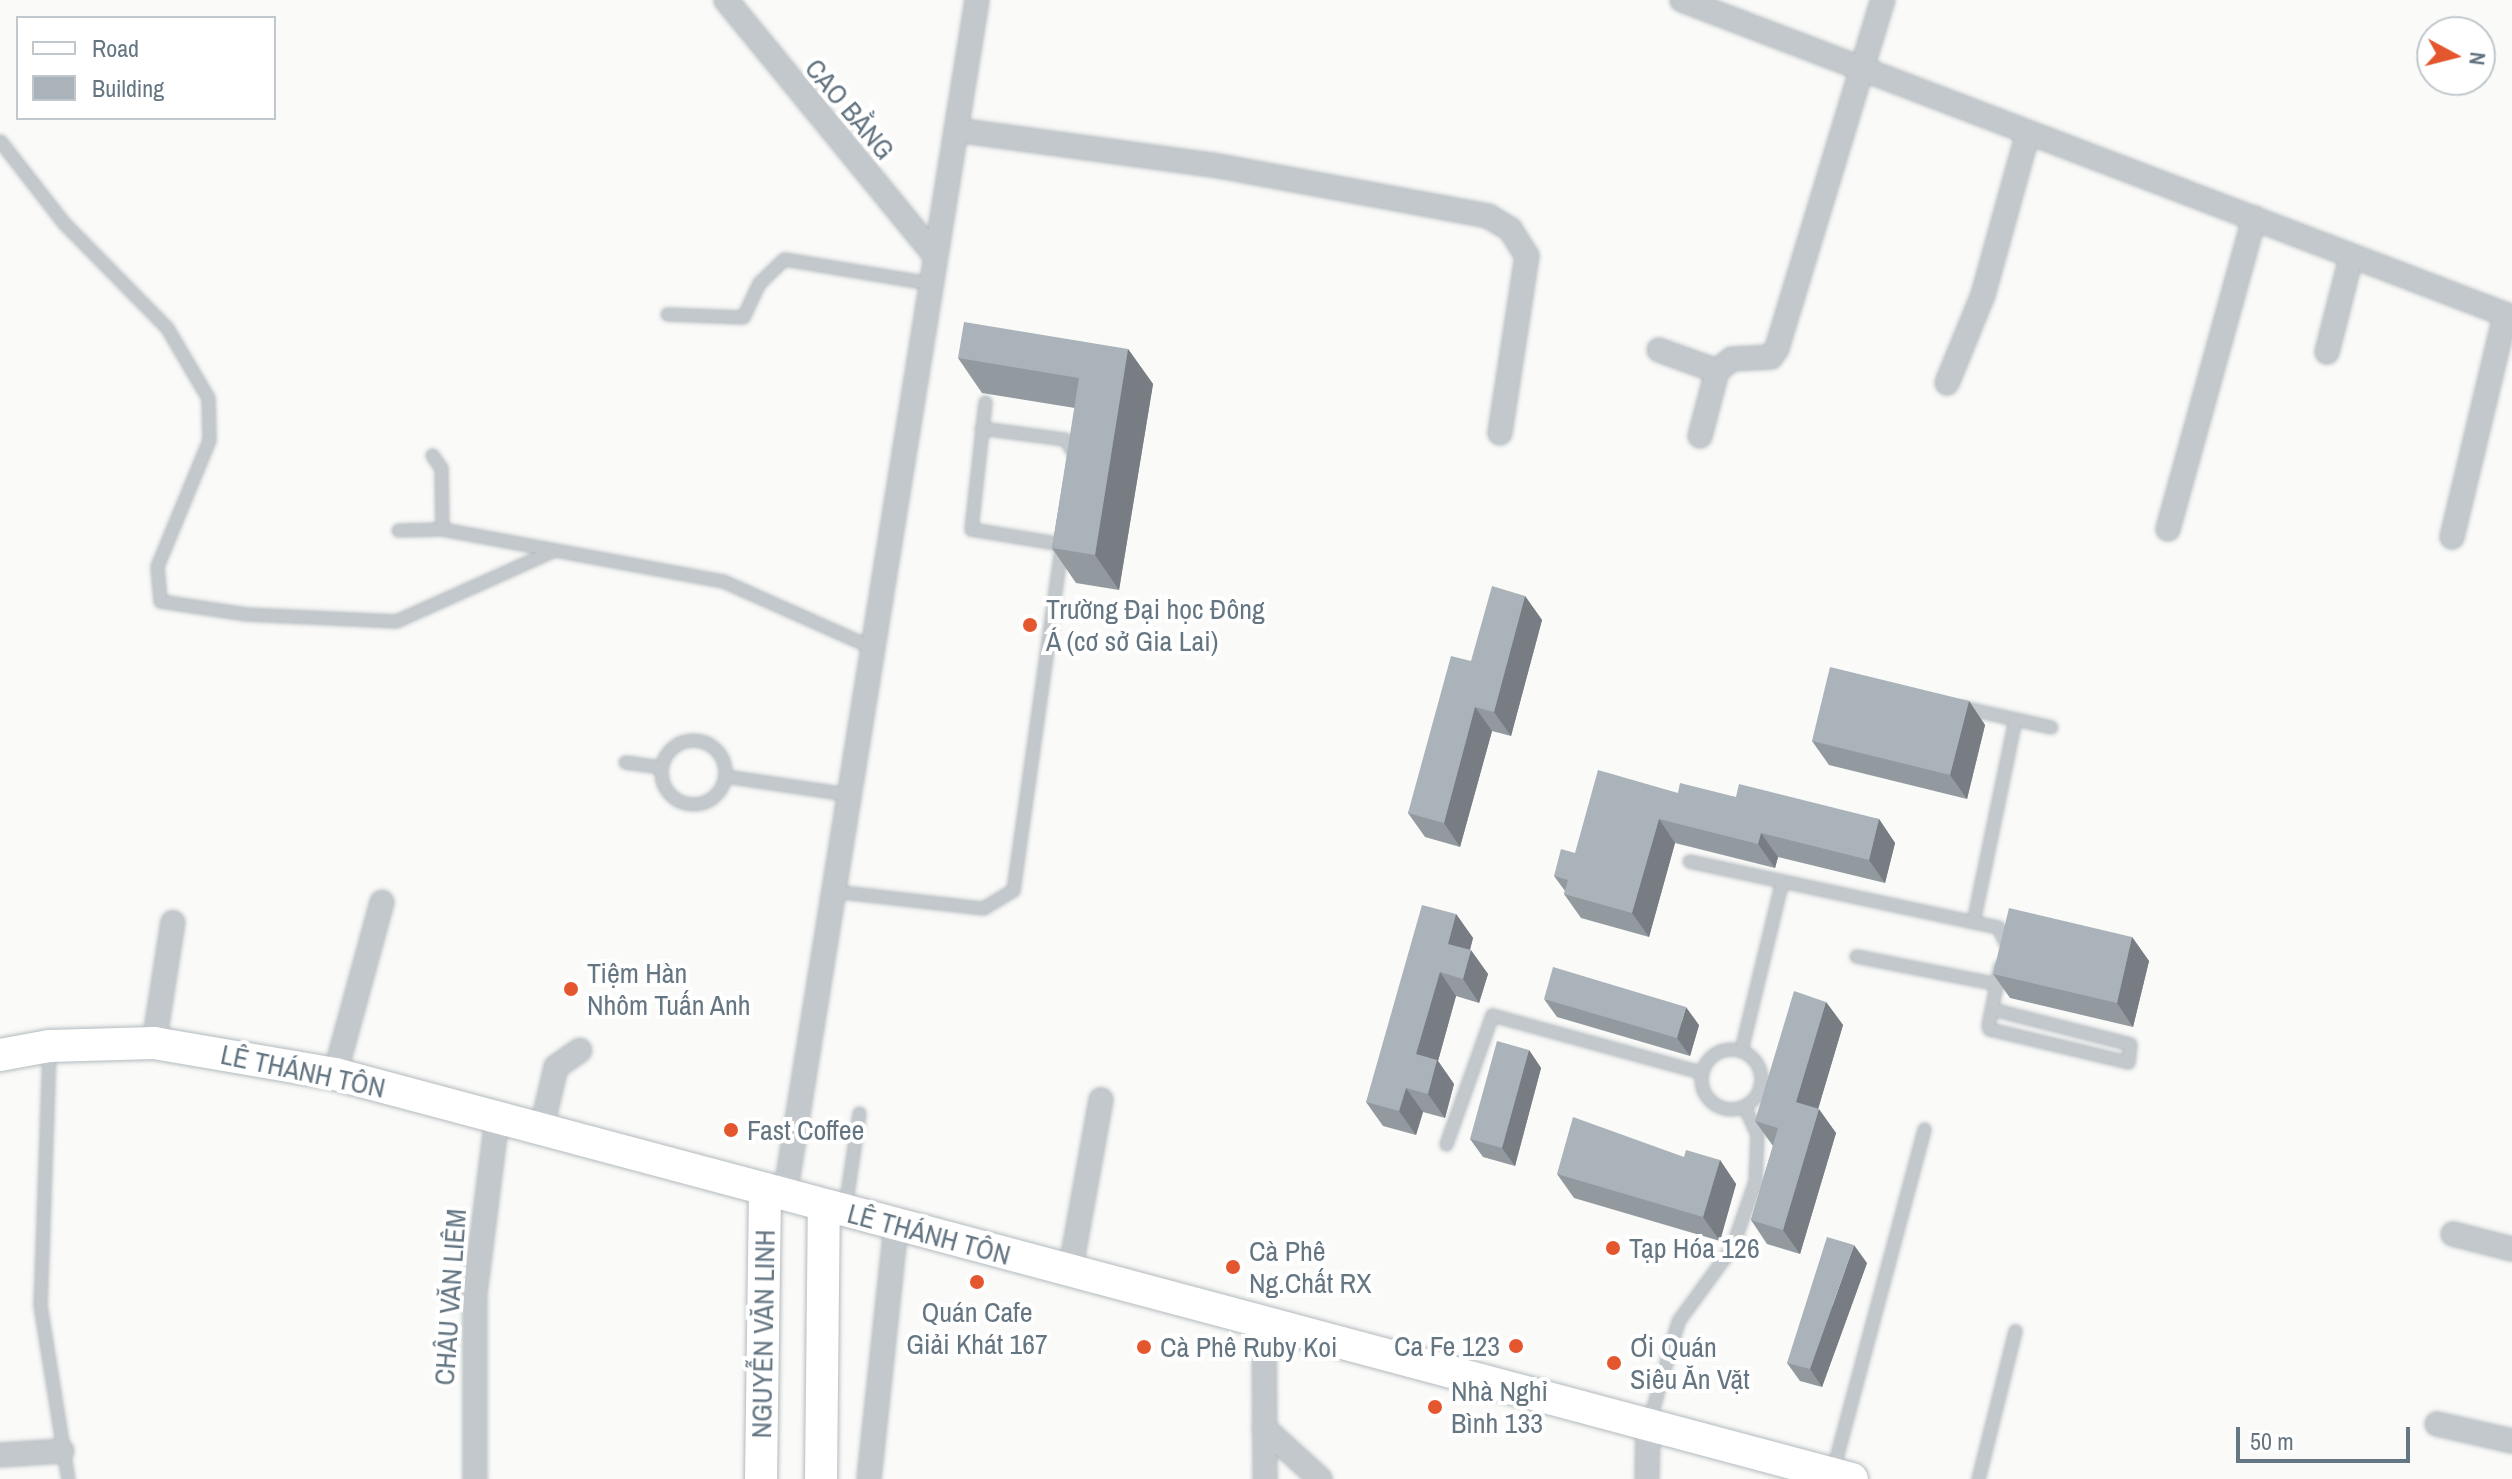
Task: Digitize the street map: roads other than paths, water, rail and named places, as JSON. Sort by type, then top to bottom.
[{"type":"main road","name":"LÊ THÁNH TÔN","points":[[0,1055],[49,1046],[154,1043],[335,1074],[497,1120],[1842,1476]]},
{"type":"main road","name":"NGUYỄN VĂN LINH","points":[[761,1479],[775,1192]]},
{"type":"main road","points":[[821,1479],[834,1208]]},
{"type":"street","name":"CAO BẰNG","points":[[726,0],[934,254]]},
{"type":"street","points":[[775,1192],[833,891],[867,645],[977,0]]},
{"type":"street","points":[[1682,0],[2508,316],[2452,537]]},
{"type":"street","points":[[1700,436],[1717,371],[1732,359],[1771,357],[1777,348],[1883,0]]},
{"type":"street","points":[[956,130],[1213,165],[1488,216],[1510,229],[1527,256],[1500,433]]},
{"type":"street","points":[[1947,383],[1983,295],[2028,133]]},
{"type":"street","points":[[2168,529],[2254,218]]},
{"type":"street","points":[[2327,352],[2351,258]]},
{"type":"street","points":[[1659,350],[1717,371]]},
{"type":"street","points":[[335,1074],[382,902]]},
{"type":"street","points":[[154,1043],[173,922]]},
{"type":"street","points":[[541,1131],[556,1067],[580,1050]]},
{"type":"street","points":[[1070,1272],[1101,1100]]},
{"type":"street","name":"CHÂU VĂN LIÊM","points":[[475,1479],[475,1293],[497,1120]]},
{"type":"street","points":[[869,1479],[896,1226]]},
{"type":"street","points":[[2453,1234],[2512,1249]]},
{"type":"street","points":[[1264,1323],[1265,1479]]},
{"type":"street","points":[[2437,1424],[2512,1441]]},
{"type":"street","points":[[1647,1479],[1648,1425]]},
{"type":"street","points":[[1264,1428],[1320,1479]]},
{"type":"street","points":[[0,1455],[62,1451]]},
{"type":"lane","points":[[0,141],[63,222],[167,328],[208,398],[209,440],[157,566],[160,601],[246,614],[396,621],[552,551]]},
{"type":"lane","points":[[667,314],[743,317],[759,283],[784,259],[929,283]]},
{"type":"lane","points":[[985,402],[971,529],[1062,544]]},
{"type":"lane","points":[[981,428],[1065,439],[1074,450],[1072,466]]},
{"type":"lane","points":[[432,455],[441,468],[442,529]]},
{"type":"lane","points":[[833,891],[983,908],[1013,890],[1064,528]]},
{"type":"lane","points":[[398,530],[442,529],[723,581],[867,645]]},
{"type":"lane","points":[[1939,702],[2051,727]]},
{"type":"lane","points":[[1973,922],[2015,719]]},
{"type":"lane","points":[[697,740],[718,752],[725,776],[712,798],[688,804],[667,791],[661,767],[674,746],[697,740]]},
{"type":"lane","points":[[625,762],[661,767]]},
{"type":"lane","points":[[725,776],[847,794]]},
{"type":"lane","points":[[1689,861],[1973,922],[2006,936],[1992,1009],[1994,1032],[2128,1062],[2130,1044],[1992,1009]]},
{"type":"lane","points":[[1741,1050],[1782,881]]},
{"type":"lane","points":[[1856,956],[1997,984]]},
{"type":"lane","points":[[1446,1144],[1492,1015],[1701,1072]]},
{"type":"lane","points":[[49,1046],[40,1305],[68,1479]]},
{"type":"lane","points":[[1701,1072],[1718,1051],[1741,1050]]},
{"type":"lane","points":[[1701,1072],[1707,1098],[1731,1109],[1744,1106],[1761,1086],[1761,1072],[1741,1050]]},
{"type":"lane","points":[[1648,1425],[1678,1321],[1732,1247],[1755,1181],[1757,1134],[1744,1106]]},
{"type":"lane","points":[[834,1208],[859,1113]]},
{"type":"lane","points":[[1842,1476],[1924,1129]]},
{"type":"lane","points":[[1978,1479],[2015,1331]]},
{"type":"place","name":"Trường Đại học Đông Á (cơ sở Gia Lai)","points":[[1030,625]]},
{"type":"place","name":"Tiệm Hàn Nhôm Tuấn Anh","points":[[571,989]]},
{"type":"place","name":"Fast Coffee","points":[[731,1130]]},
{"type":"place","name":"Tạp Hóa 126","points":[[1613,1248]]},
{"type":"place","name":"Cà Phê Ng.Chất RX","points":[[1233,1267]]},
{"type":"place","name":"Quán Cafe Giải Khát 167","points":[[977,1282]]},
{"type":"place","name":"Ca Fe 123","points":[[1516,1346]]},
{"type":"place","name":"Cà Phê Ruby Koi","points":[[1144,1347]]},
{"type":"place","name":"Ơi Quán Siêu Ăn Vặt","points":[[1614,1363]]},
{"type":"place","name":"Nhà Nghỉ Bình 133","points":[[1435,1407]]}]
